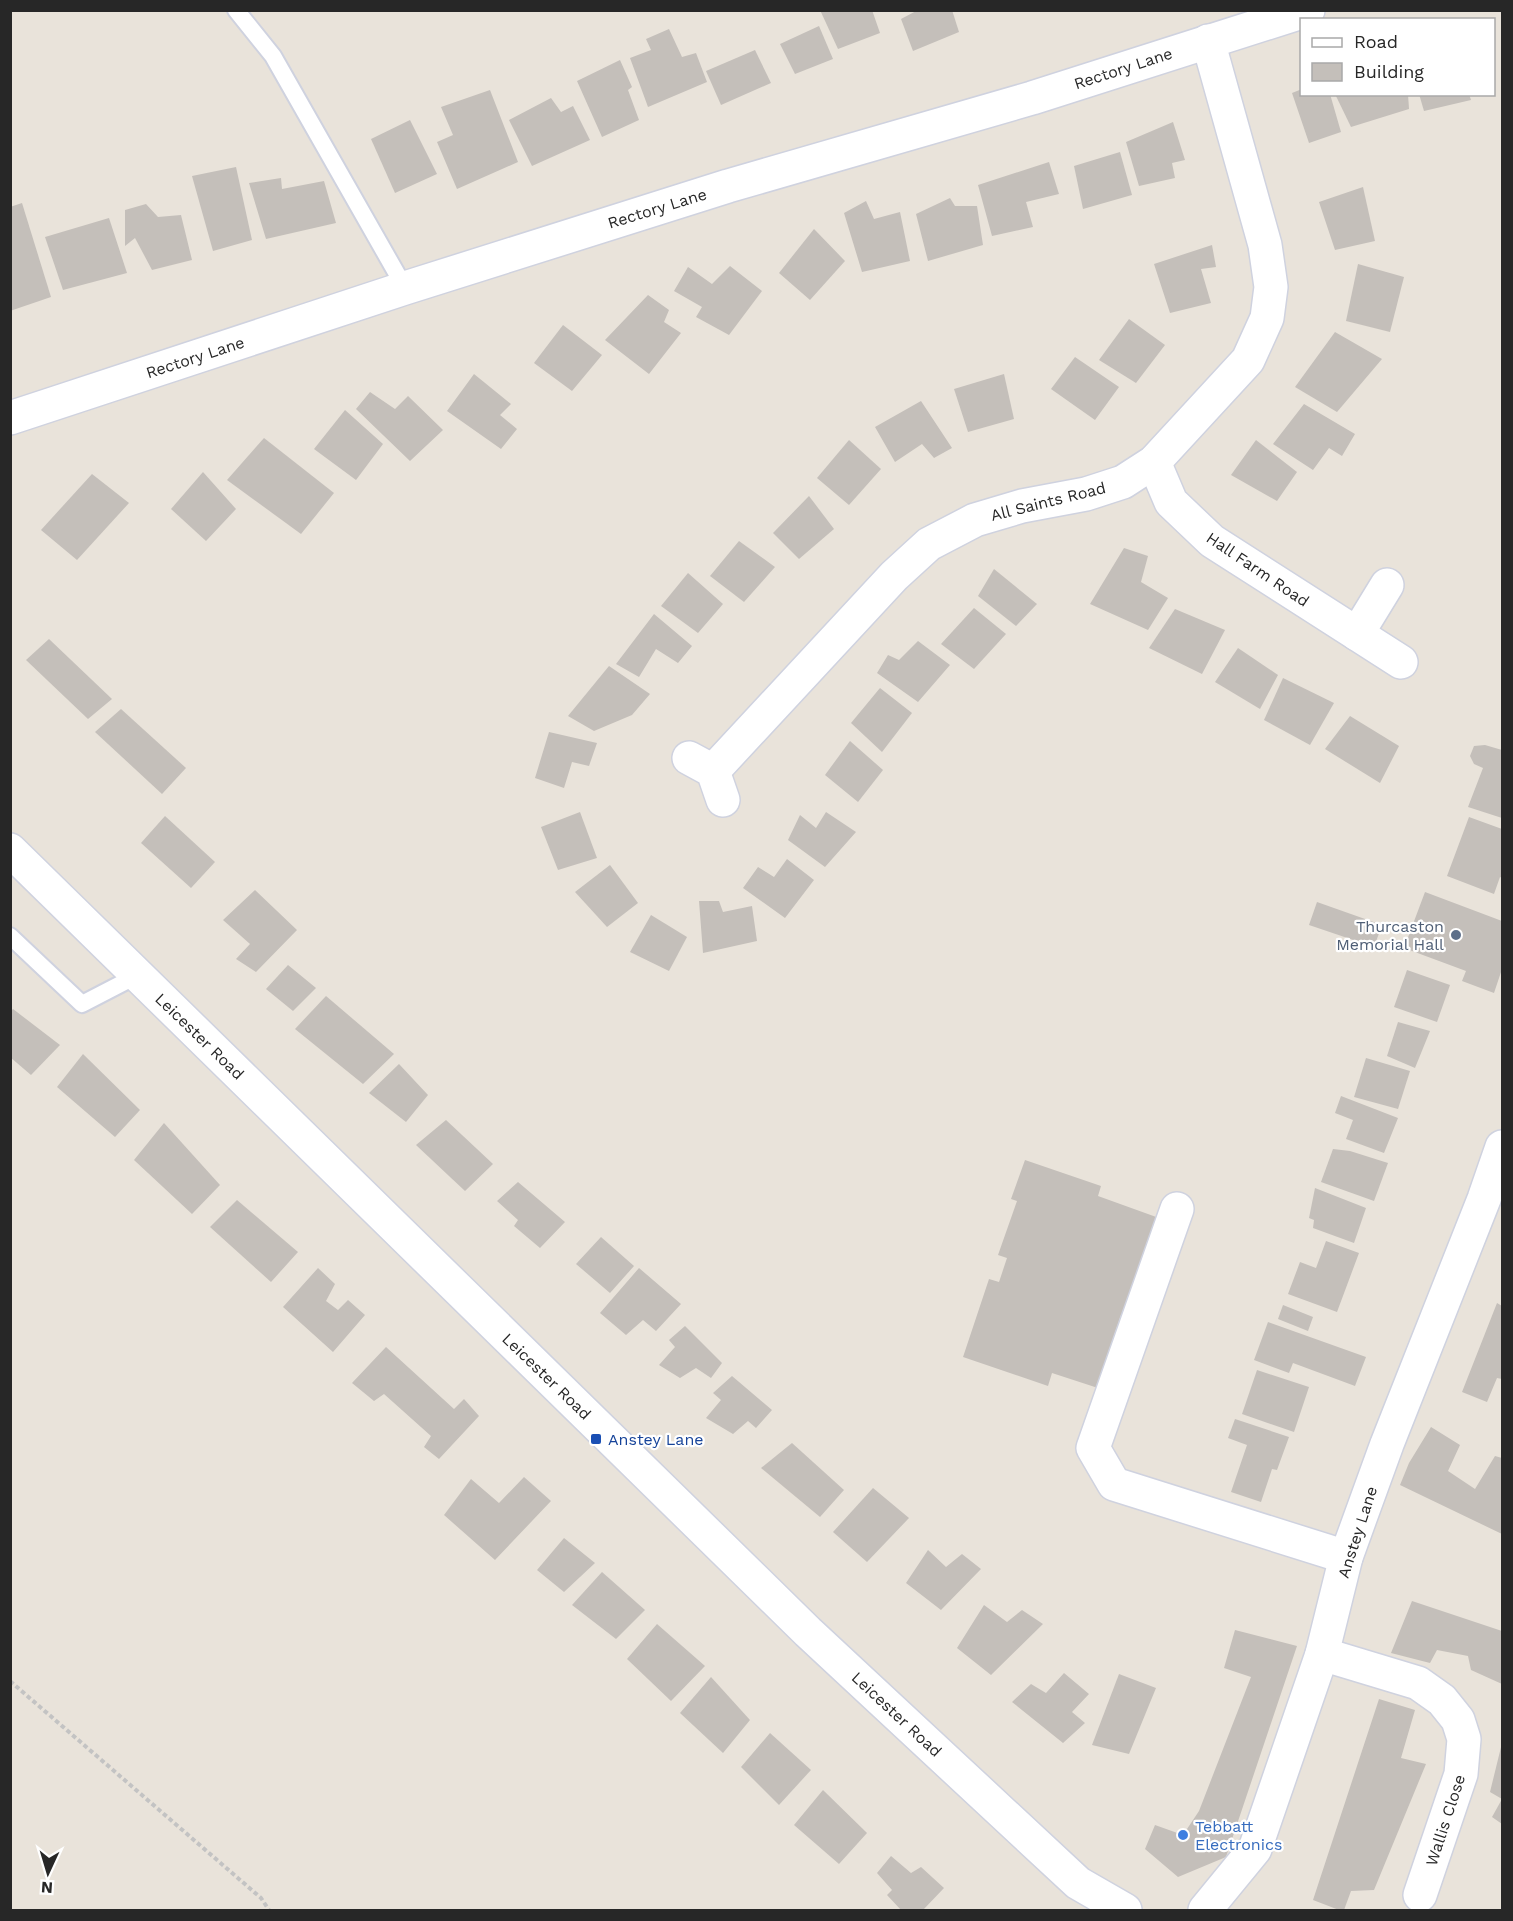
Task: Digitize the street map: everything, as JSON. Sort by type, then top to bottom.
[{"type":"street","name":"Rectory Lane","points":[[10,418],[405,288],[728,186],[1032,98],[1308,10]]},
{"type":"street","name":"All Saints Road","points":[[708,777],[894,576],[929,544],[975,520],[1022,506],[1086,494],[1123,482],[1154,462],[1248,360],[1267,318],[1271,287],[1265,245],[1208,41]]},
{"type":"street","name":"Hall Farm Road","points":[[1154,462],[1171,502],[1212,541],[1401,662]]},
{"type":"street","points":[[1357,634],[1387,585]]},
{"type":"street","name":"Leicester Road","points":[[10,850],[808,1632],[1078,1883],[1125,1911]]},
{"type":"street","name":"Anstey Lane","points":[[1206,1911],[1255,1849],[1322,1654],[1346,1557],[1388,1444],[1493,1202],[1503,1147]]},
{"type":"street","points":[[1178,1209],[1093,1448],[1114,1484],[1346,1557]]},
{"type":"street","name":"Wallis Close","points":[[1322,1654],[1418,1683],[1442,1700],[1458,1720],[1464,1739],[1461,1774],[1420,1895]]},
{"type":"lane","points":[[236,10],[273,56],[405,288]]},
{"type":"lane","points":[[10,936],[82,1004],[138,975]]},
{"type":"path","points":[[10,1681],[261,1898],[270,1911]]},
{"type":"building","points":[[820,10],[872,10],[880,33],[838,49]]},
{"type":"building","points":[[918,10],[952,10],[959,32],[913,51],[901,19]]},
{"type":"building","points":[[819,26],[833,59],[795,74],[780,44]]},
{"type":"building","points":[[669,29],[682,57],[696,53],[707,82],[648,107],[630,58],[651,50],[646,39]]},
{"type":"building","points":[[755,50],[771,83],[721,105],[706,71]]},
{"type":"building","points":[[620,60],[632,87],[628,90],[639,120],[602,137],[577,81]]},
{"type":"building","points":[[490,90],[518,162],[457,189],[437,142],[453,135],[441,107]]},
{"type":"building","points":[[1300,90],[1300,96],[1331,96],[1341,132],[1309,143],[1292,93]]},
{"type":"building","points":[[1336,96],[1408,96],[1409,109],[1351,127]]},
{"type":"building","points":[[1420,96],[1470,96],[1471,100],[1424,111]]},
{"type":"building","points":[[551,98],[561,112],[573,106],[590,140],[532,166],[509,120]]},
{"type":"building","points":[[410,120],[437,174],[395,193],[371,139]]},
{"type":"building","points":[[1173,122],[1185,160],[1172,163],[1175,178],[1139,186],[1126,142]]},
{"type":"building","points":[[1120,152],[1132,195],[1083,209],[1074,166]]},
{"type":"building","points":[[1049,162],[1059,194],[1026,202],[1033,227],[992,236],[978,185]]},
{"type":"building","points":[[236,167],[252,240],[213,251],[192,176]]},
{"type":"building","points":[[281,178],[282,189],[324,181],[336,223],[266,239],[249,183]]},
{"type":"building","points":[[1363,187],[1375,241],[1335,250],[1319,202]]},
{"type":"building","points":[[950,198],[955,206],[977,206],[983,245],[928,261],[916,214]]},
{"type":"building","points":[[866,201],[874,219],[900,212],[910,261],[862,272],[844,213]]},
{"type":"building","points":[[22,203],[51,297],[10,311],[10,207]]},
{"type":"building","points":[[146,204],[158,217],[181,215],[192,260],[152,270],[135,238],[125,246],[125,210]]},
{"type":"building","points":[[109,218],[127,273],[63,290],[45,237]]},
{"type":"building","points":[[814,229],[845,261],[810,300],[779,273]]},
{"type":"building","points":[[1212,245],[1216,267],[1201,269],[1211,303],[1170,313],[1154,264]]},
{"type":"building","points":[[1358,264],[1404,277],[1390,332],[1346,321]]},
{"type":"building","points":[[730,266],[762,291],[729,335],[696,317],[702,307],[674,291],[688,267],[712,284]]},
{"type":"building","points":[[648,295],[669,310],[664,322],[681,333],[649,374],[605,340]]},
{"type":"building","points":[[1129,319],[1165,345],[1136,383],[1099,360]]},
{"type":"building","points":[[563,325],[602,355],[572,391],[534,363]]},
{"type":"building","points":[[1335,332],[1382,359],[1337,412],[1295,387]]},
{"type":"building","points":[[1075,357],[1119,387],[1095,420],[1051,389]]},
{"type":"building","points":[[474,374],[511,404],[500,415],[517,429],[501,449],[447,411]]},
{"type":"building","points":[[1004,374],[1014,419],[968,432],[954,389]]},
{"type":"building","points":[[370,392],[395,409],[408,396],[443,430],[410,461],[356,409]]},
{"type":"building","points":[[921,401],[952,448],[934,458],[922,444],[895,462],[875,427]]},
{"type":"building","points":[[1304,404],[1355,434],[1342,456],[1329,448],[1313,470],[1273,444]]},
{"type":"building","points":[[345,410],[383,444],[356,480],[314,449]]},
{"type":"building","points":[[264,438],[334,493],[301,534],[227,480]]},
{"type":"building","points":[[849,440],[881,469],[849,505],[817,478]]},
{"type":"building","points":[[1256,440],[1297,472],[1277,501],[1231,475]]},
{"type":"building","points":[[203,472],[236,509],[206,541],[171,509]]},
{"type":"building","points":[[92,474],[129,503],[77,560],[41,530]]},
{"type":"building","points":[[809,496],[834,529],[799,559],[773,533]]},
{"type":"building","points":[[739,541],[775,567],[744,602],[710,576]]},
{"type":"building","points":[[1124,548],[1148,556],[1141,582],[1168,598],[1148,630],[1090,604]]},
{"type":"building","points":[[994,569],[1037,604],[1016,626],[978,596]]},
{"type":"building","points":[[688,573],[723,604],[698,633],[661,606]]},
{"type":"building","points":[[974,608],[1006,634],[974,669],[941,644]]},
{"type":"building","points":[[1175,609],[1225,630],[1202,674],[1149,648]]},
{"type":"building","points":[[654,614],[692,646],[678,663],[656,649],[639,677],[616,664]]},
{"type":"building","points":[[49,639],[112,699],[88,719],[26,660]]},
{"type":"building","points":[[918,641],[950,665],[918,702],[877,673],[888,655],[899,660]]},
{"type":"building","points":[[1238,648],[1278,675],[1260,709],[1215,682]]},
{"type":"building","points":[[609,666],[650,694],[632,715],[594,731],[568,716]]},
{"type":"building","points":[[1283,678],[1334,703],[1310,745],[1264,720]]},
{"type":"building","points":[[880,688],[912,713],[882,752],[851,723]]},
{"type":"building","points":[[121,709],[186,768],[162,794],[95,732]]},
{"type":"building","points":[[1350,716],[1399,746],[1380,783],[1325,749]]},
{"type":"building","points":[[549,732],[597,743],[589,766],[572,762],[564,788],[535,778]]},
{"type":"building","points":[[850,741],[883,770],[858,802],[825,775]]},
{"type":"building","points":[[1485,745],[1502,750],[1502,818],[1468,807],[1483,768],[1474,764],[1470,756],[1474,746]]},
{"type":"building","points":[[580,812],[597,858],[558,870],[541,827]]},
{"type":"building","points":[[826,812],[856,832],[825,867],[788,840],[800,815],[816,828]]},
{"type":"building","points":[[165,816],[215,862],[191,888],[141,843]]},
{"type":"building","points":[[1469,817],[1502,829],[1502,878],[1500,877],[1494,894],[1447,876]]},
{"type":"building","points":[[787,859],[814,880],[785,918],[743,888],[758,867],[774,877]]},
{"type":"building","points":[[610,865],[638,903],[607,927],[575,892]]},
{"type":"building","points":[[255,890],[297,930],[256,972],[236,959],[250,944],[223,920]]},
{"type":"building","name":"Thurcaston Memorial Hall","points":[[1425,892],[1502,921],[1502,969],[1494,993],[1462,981],[1466,971],[1404,948]]},
{"type":"building","points":[[699,901],[719,901],[723,912],[752,906],[757,941],[703,953]]},
{"type":"building","points":[[1317,902],[1382,925],[1374,947],[1309,925]]},
{"type":"building","points":[[651,915],[687,937],[669,971],[630,952]]},
{"type":"building","points":[[288,965],[316,988],[293,1011],[266,989]]},
{"type":"building","points":[[1407,970],[1450,985],[1437,1022],[1394,1007]]},
{"type":"building","points":[[326,996],[394,1054],[363,1084],[295,1029]]},
{"type":"building","points":[[13,1009],[60,1045],[31,1075],[10,1057],[10,1012]]},
{"type":"building","points":[[1398,1022],[1430,1031],[1415,1068],[1387,1056]]},
{"type":"building","points":[[83,1054],[140,1110],[115,1137],[57,1087]]},
{"type":"building","points":[[1366,1058],[1410,1071],[1398,1109],[1354,1097]]},
{"type":"building","points":[[399,1064],[428,1095],[406,1122],[369,1093]]},
{"type":"building","points":[[1341,1096],[1398,1118],[1384,1153],[1346,1139],[1353,1120],[1335,1113]]},
{"type":"building","points":[[446,1120],[493,1164],[465,1191],[416,1145]]},
{"type":"building","points":[[164,1123],[220,1185],[192,1214],[134,1160]]},
{"type":"building","points":[[1333,1149],[1350,1151],[1388,1163],[1374,1201],[1321,1182]]},
{"type":"building","points":[[1025,1160],[1101,1186],[1098,1196],[1159,1218],[1125,1316],[1121,1315],[1108,1353],[1112,1356],[1101,1389],[1052,1373],[1048,1386],[963,1357],[989,1279],[999,1282],[1007,1258],[998,1255],[1017,1201],[1011,1199]]},
{"type":"building","points":[[518,1182],[565,1222],[540,1248],[514,1226],[518,1220],[497,1201]]},
{"type":"building","points":[[1315,1188],[1366,1208],[1354,1243],[1313,1228],[1314,1220],[1309,1218]]},
{"type":"building","points":[[237,1200],[298,1252],[271,1282],[210,1227]]},
{"type":"building","points":[[601,1237],[634,1266],[610,1293],[576,1264]]},
{"type":"building","points":[[1326,1241],[1359,1253],[1337,1312],[1288,1294],[1300,1262],[1316,1268]]},
{"type":"building","points":[[318,1268],[335,1284],[326,1301],[338,1310],[348,1300],[365,1315],[333,1352],[283,1307]]},
{"type":"building","points":[[639,1268],[681,1304],[656,1331],[643,1320],[626,1335],[600,1313]]},
{"type":"building","points":[[1497,1303],[1502,1306],[1502,1379],[1497,1378],[1487,1402],[1462,1392]]},
{"type":"building","points":[[1283,1305],[1313,1317],[1308,1331],[1278,1319]]},
{"type":"building","points":[[1268,1322],[1366,1357],[1355,1386],[1293,1363],[1289,1373],[1254,1360]]},
{"type":"building","points":[[685,1326],[722,1363],[711,1378],[696,1368],[680,1378],[659,1365],[675,1347],[669,1340]]},
{"type":"building","points":[[386,1347],[454,1409],[464,1399],[479,1416],[439,1459],[424,1447],[431,1436],[384,1394],[374,1401],[352,1383]]},
{"type":"building","points":[[1257,1370],[1309,1387],[1294,1432],[1242,1414]]},
{"type":"building","points":[[732,1376],[772,1410],[756,1428],[748,1421],[733,1434],[706,1418],[721,1400],[713,1393]]},
{"type":"building","points":[[1235,1419],[1289,1437],[1277,1470],[1272,1469],[1261,1502],[1231,1492],[1247,1445],[1228,1438]]},
{"type":"building","points":[[1431,1427],[1460,1445],[1448,1471],[1475,1489],[1495,1456],[1502,1458],[1502,1534],[1400,1485],[1409,1463]]},
{"type":"building","points":[[792,1443],[844,1490],[820,1517],[761,1468]]},
{"type":"building","points":[[524,1477],[551,1501],[495,1560],[444,1515],[471,1479],[499,1503]]},
{"type":"building","points":[[873,1488],[909,1518],[867,1562],[833,1532]]},
{"type":"building","points":[[564,1538],[595,1563],[564,1592],[537,1570]]},
{"type":"building","points":[[928,1550],[946,1567],[962,1554],[981,1569],[941,1610],[906,1583]]},
{"type":"building","points":[[602,1572],[645,1610],[616,1639],[572,1605]]},
{"type":"building","points":[[1412,1601],[1502,1631],[1502,1684],[1471,1670],[1468,1656],[1437,1650],[1430,1663],[1391,1653]]},
{"type":"building","points":[[984,1605],[1007,1622],[1022,1610],[1043,1624],[991,1675],[957,1648]]},
{"type":"building","points":[[657,1624],[705,1666],[671,1701],[627,1659]]},
{"type":"building","points":[[1235,1630],[1297,1646],[1226,1857],[1178,1877],[1145,1849],[1155,1825],[1183,1835],[1199,1811],[1251,1677],[1224,1668]]},
{"type":"building","points":[[1064,1673],[1089,1694],[1072,1712],[1085,1723],[1063,1743],[1012,1702],[1031,1684],[1046,1693]]},
{"type":"building","points":[[1119,1674],[1156,1688],[1129,1754],[1092,1745]]},
{"type":"building","points":[[711,1677],[750,1720],[723,1753],[680,1713]]},
{"type":"building","points":[[1379,1699],[1415,1710],[1401,1758],[1426,1764],[1374,1890],[1351,1891],[1344,1910],[1339,1910],[1313,1900]]},
{"type":"building","points":[[770,1733],[811,1770],[779,1805],[741,1767]]},
{"type":"building","points":[[1502,1743],[1502,1799],[1490,1792]]},
{"type":"building","points":[[823,1790],[867,1833],[839,1864],[794,1825]]},
{"type":"building","points":[[1502,1799],[1502,1824],[1492,1817]]},
{"type":"building","points":[[891,1856],[911,1873],[921,1867],[944,1888],[923,1910],[901,1910],[887,1895],[892,1890],[877,1873]]},
{"type":"place","name":"Thurcaston Memorial Hall","points":[[1456,935]]},
{"type":"place","name":"Anstey Lane","points":[[596,1439]]},
{"type":"place","name":"Tebbatt Electronics","points":[[1183,1835]]}]
